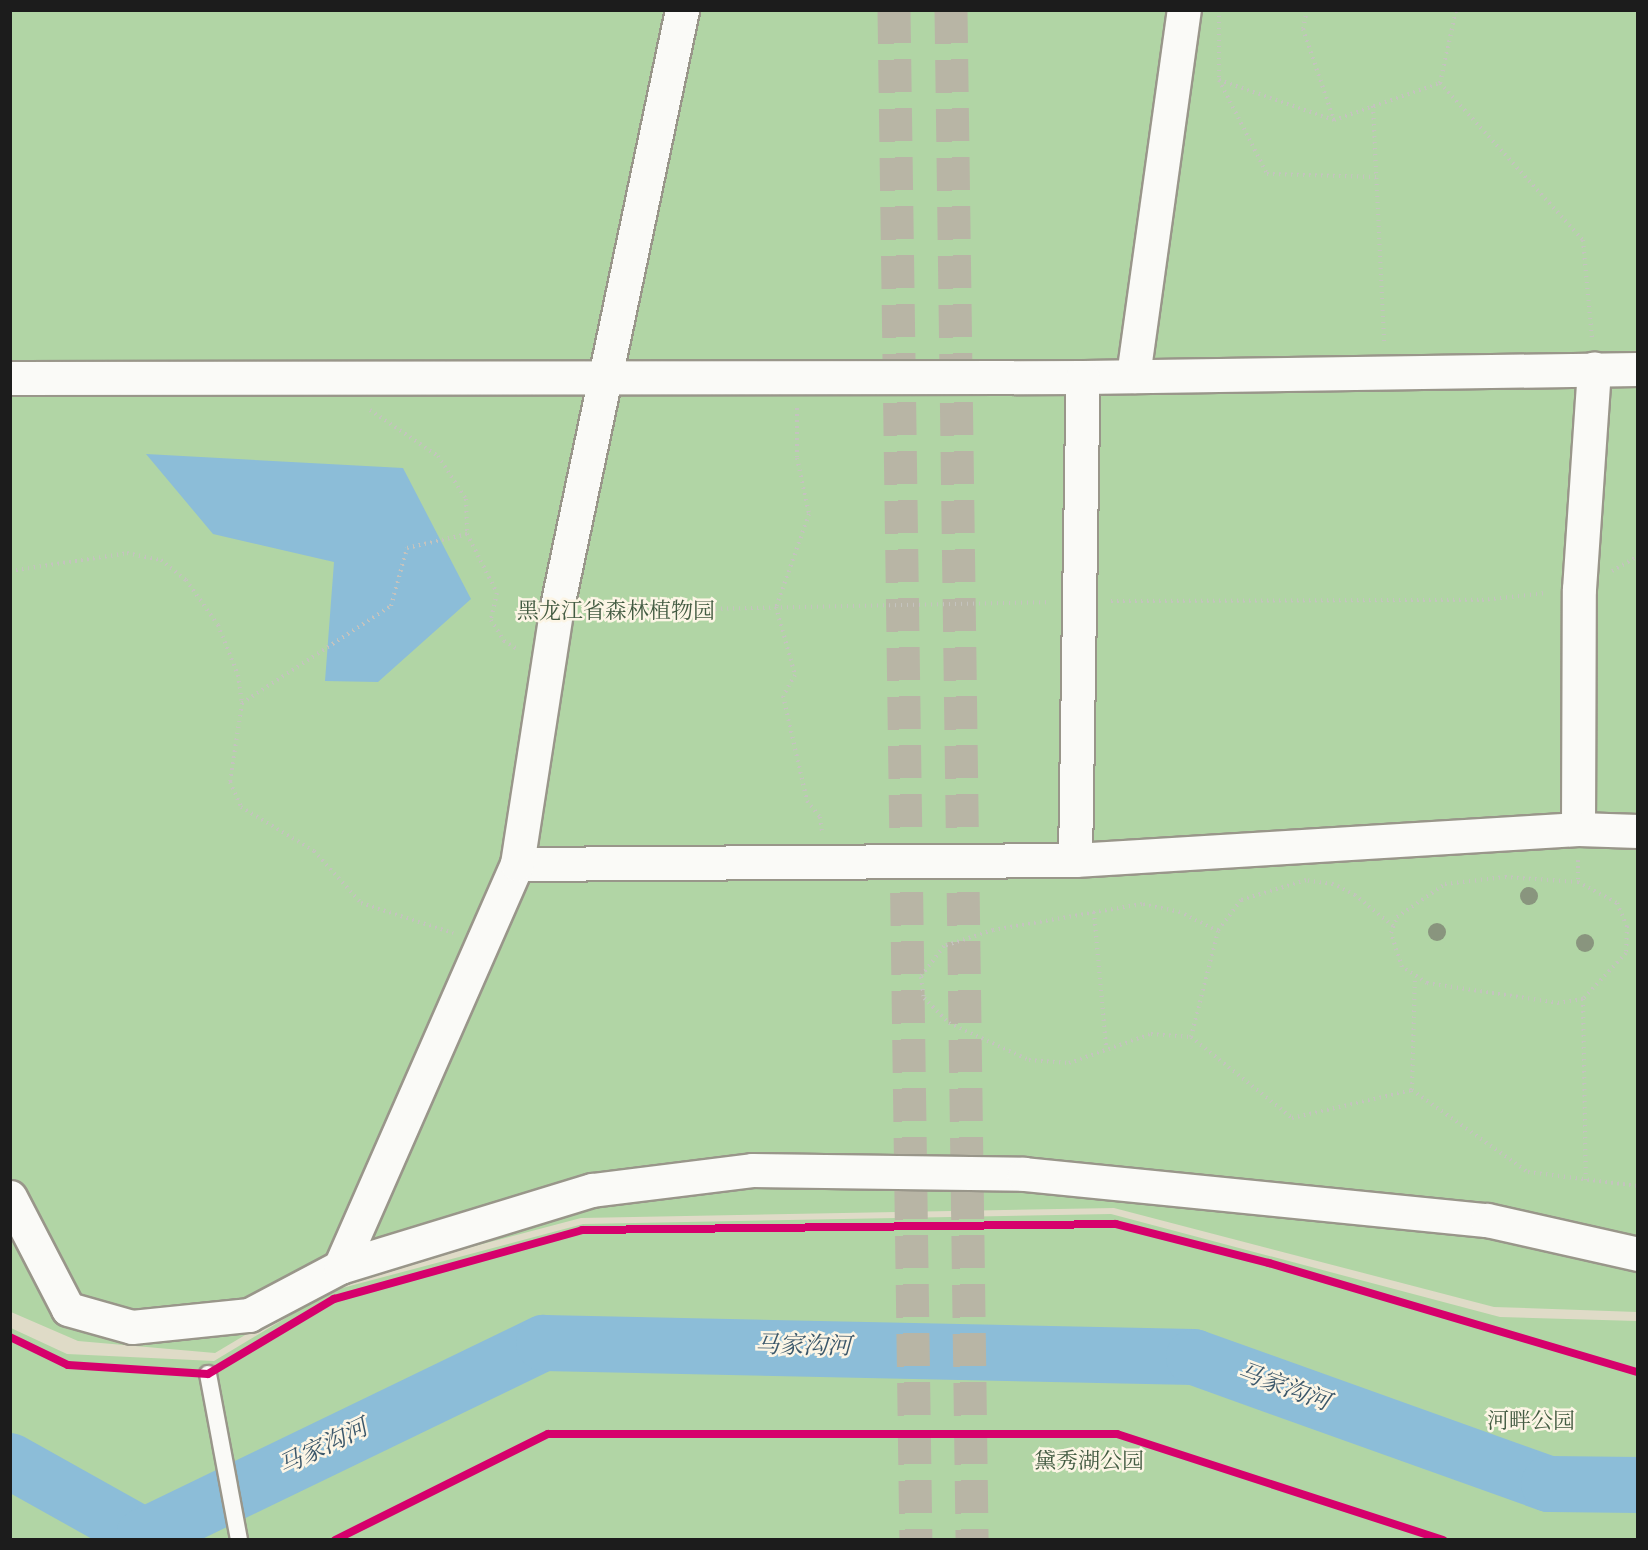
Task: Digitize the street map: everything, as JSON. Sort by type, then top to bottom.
[{"type":"street","points":[[340,1268],[517,864],[547,668],[604,378],[682,10]]},
{"type":"street","points":[[1133,376],[1184,10]]},
{"type":"street","points":[[1578,829],[1579,589],[1594,369]]},
{"type":"street","points":[[10,378],[1083,377],[1638,369]]},
{"type":"street","points":[[1075,860],[1083,377]]},
{"type":"street","points":[[517,864],[1075,860],[1578,829],[1638,831]]},
{"type":"street","points":[[10,1197],[68,1310],[132,1327],[249,1315],[340,1268],[592,1190],[752,1170],[1024,1174],[1487,1220],[1638,1254]]},
{"type":"lane","points":[[208,1374],[239,1539]]},
{"type":"path","points":[[1219,10],[1218,80],[1268,174],[1376,177]]},
{"type":"path","points":[[1307,10],[1303,29],[1334,120]]},
{"type":"path","points":[[1440,83],[1456,10]]},
{"type":"path","points":[[1218,80],[1334,120],[1440,83]]},
{"type":"path","points":[[1440,83],[1583,240],[1594,369]]},
{"type":"path","points":[[1373,106],[1386,373]]},
{"type":"path","points":[[357,378],[372,414],[438,456],[466,499],[467,534],[497,593],[491,620],[504,641],[547,668]]},
{"type":"path","points":[[797,378],[797,458],[809,514],[776,607],[795,675],[783,696],[807,801],[820,817],[825,861]]},
{"type":"path","points":[[242,703],[307,663],[391,606],[408,548],[467,534]]},
{"type":"path","points":[[10,571],[126,553],[161,560],[186,579],[218,625],[238,675],[242,703],[230,767],[241,807],[314,851],[361,903],[481,945]]},
{"type":"path","points":[[1578,829],[1578,882]]},
{"type":"path","points":[[1477,878],[1578,882],[1617,903],[1627,926],[1622,961],[1583,999],[1559,1004],[1415,978],[1402,967],[1395,951],[1393,926],[1408,904],[1445,884],[1477,878]]},
{"type":"path","points":[[1191,1037],[1218,931],[1240,900],[1305,880],[1333,884],[1355,895],[1393,926]]},
{"type":"path","points":[[1218,931],[1180,912],[1142,904],[993,930],[944,946],[921,977],[924,998],[949,1023],[1029,1060],[1069,1063],[1107,1047],[1151,1034],[1191,1037],[1292,1118],[1412,1090],[1528,1172],[1638,1186]]},
{"type":"path","points":[[1094,912],[1107,1047]]},
{"type":"path","points":[[1412,1090],[1415,978]]},
{"type":"path","points":[[1583,999],[1586,1180]]},
{"type":"green space","name":"黑龙江省森林植物园","points":[[11,11],[1637,11],[1637,1312],[1494,1307],[1114,1208],[581,1218],[330,1284],[215,1353],[78,1341],[11,1312]]},
{"type":"green space","name":"河畔公园","points":[[1111,1214],[1500,1317],[1637,1321],[1637,1539],[11,1540],[11,1328],[67,1354],[214,1361],[331,1291],[583,1224]]},
{"type":"water","points":[[146,454],[403,468],[471,599],[378,682],[325,681],[334,562],[213,534]]},
{"type":"waterway","name":"马家沟河","points":[[10,1461],[144,1536],[544,1343],[1194,1357],[1549,1484],[1638,1485]]},
{"type":"tunnel","points":[[894,10],[916,1540]]},
{"type":"tunnel","points":[[951,10],[972,1540]]},
{"type":"cycle path","points":[[10,1337],[68,1365],[208,1374],[334,1299],[582,1230],[1116,1224],[1269,1263],[1638,1372]]},
{"type":"cycle path","points":[[335,1540],[548,1434],[1117,1434],[1443,1540]]},
{"type":"park label","name":"黛秀湖公园","points":[[1089,1464]]}]
